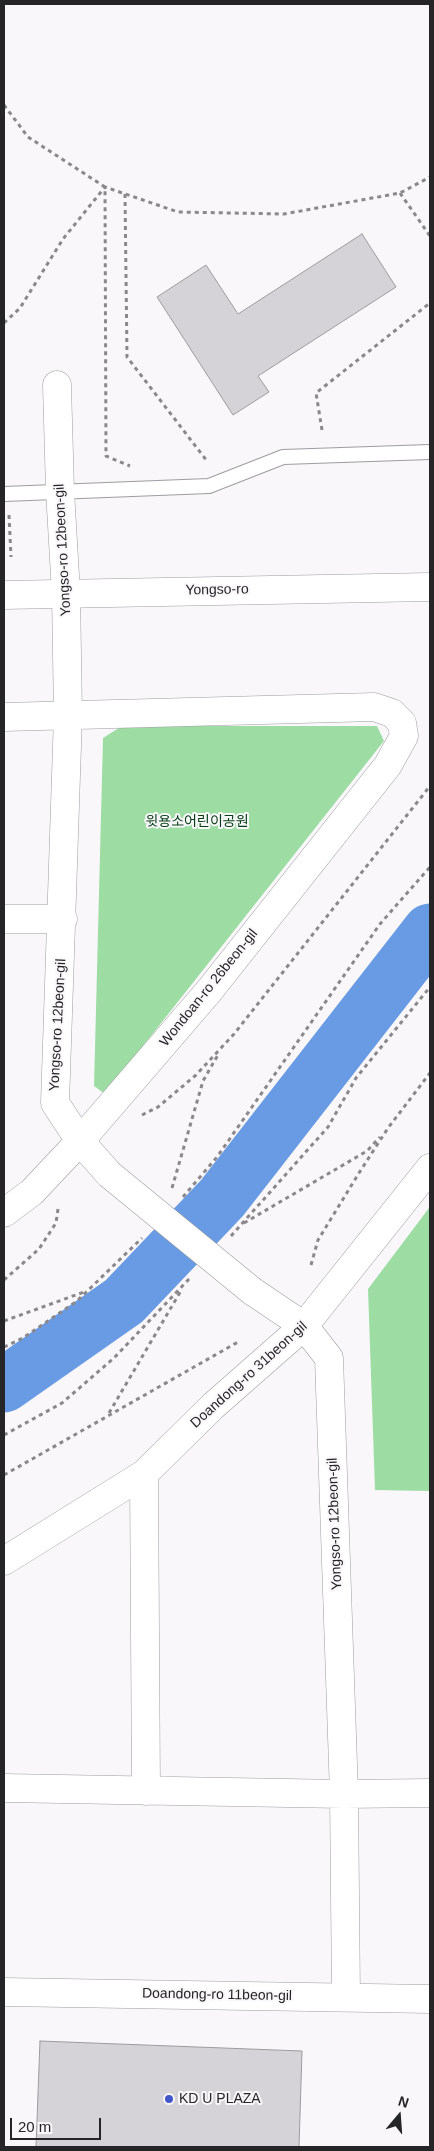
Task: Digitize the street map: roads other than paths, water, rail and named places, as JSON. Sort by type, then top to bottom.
[{"type":"street","name":"Yongso-ro 12beon-gil","points":[[57,385],[60,491],[66,593],[68,716],[63,919],[55,1103],[80,1141],[109,1174],[252,1291],[304,1326],[329,1358],[344,1794],[346,1997]]},
{"type":"street","name":"Yongso-ro","points":[[4,595],[430,587]]},
{"type":"street","name":"Wondoan-ro 26beon-gil","points":[[4,1213],[32,1192],[80,1141],[209,991],[388,765],[399,749],[404,736],[402,724],[392,714],[374,707],[68,716]]},
{"type":"street","points":[[4,717],[68,716]]},
{"type":"street","points":[[4,919],[63,919]]},
{"type":"street","name":"Doandong-ro 31beon-gil","points":[[4,1561],[144,1474],[212,1406],[304,1326],[422,1192],[430,1168]]},
{"type":"street","points":[[144,1474],[146,1791]]},
{"type":"street","points":[[4,1788],[344,1794],[430,1793]]},
{"type":"street","name":"Doandong-ro 11beon-gil","points":[[4,1992],[430,1999]]},
{"type":"lane","points":[[4,494],[210,486],[283,457],[430,452]]},
{"type":"waterway","points":[[4,1385],[124,1301],[222,1198],[430,931]]},
{"type":"place","name":"KD U PLAZA","points":[[169,2099]]},
{"type":"park label","name":"윗용소어린이공원","points":[[197,822]]}]
